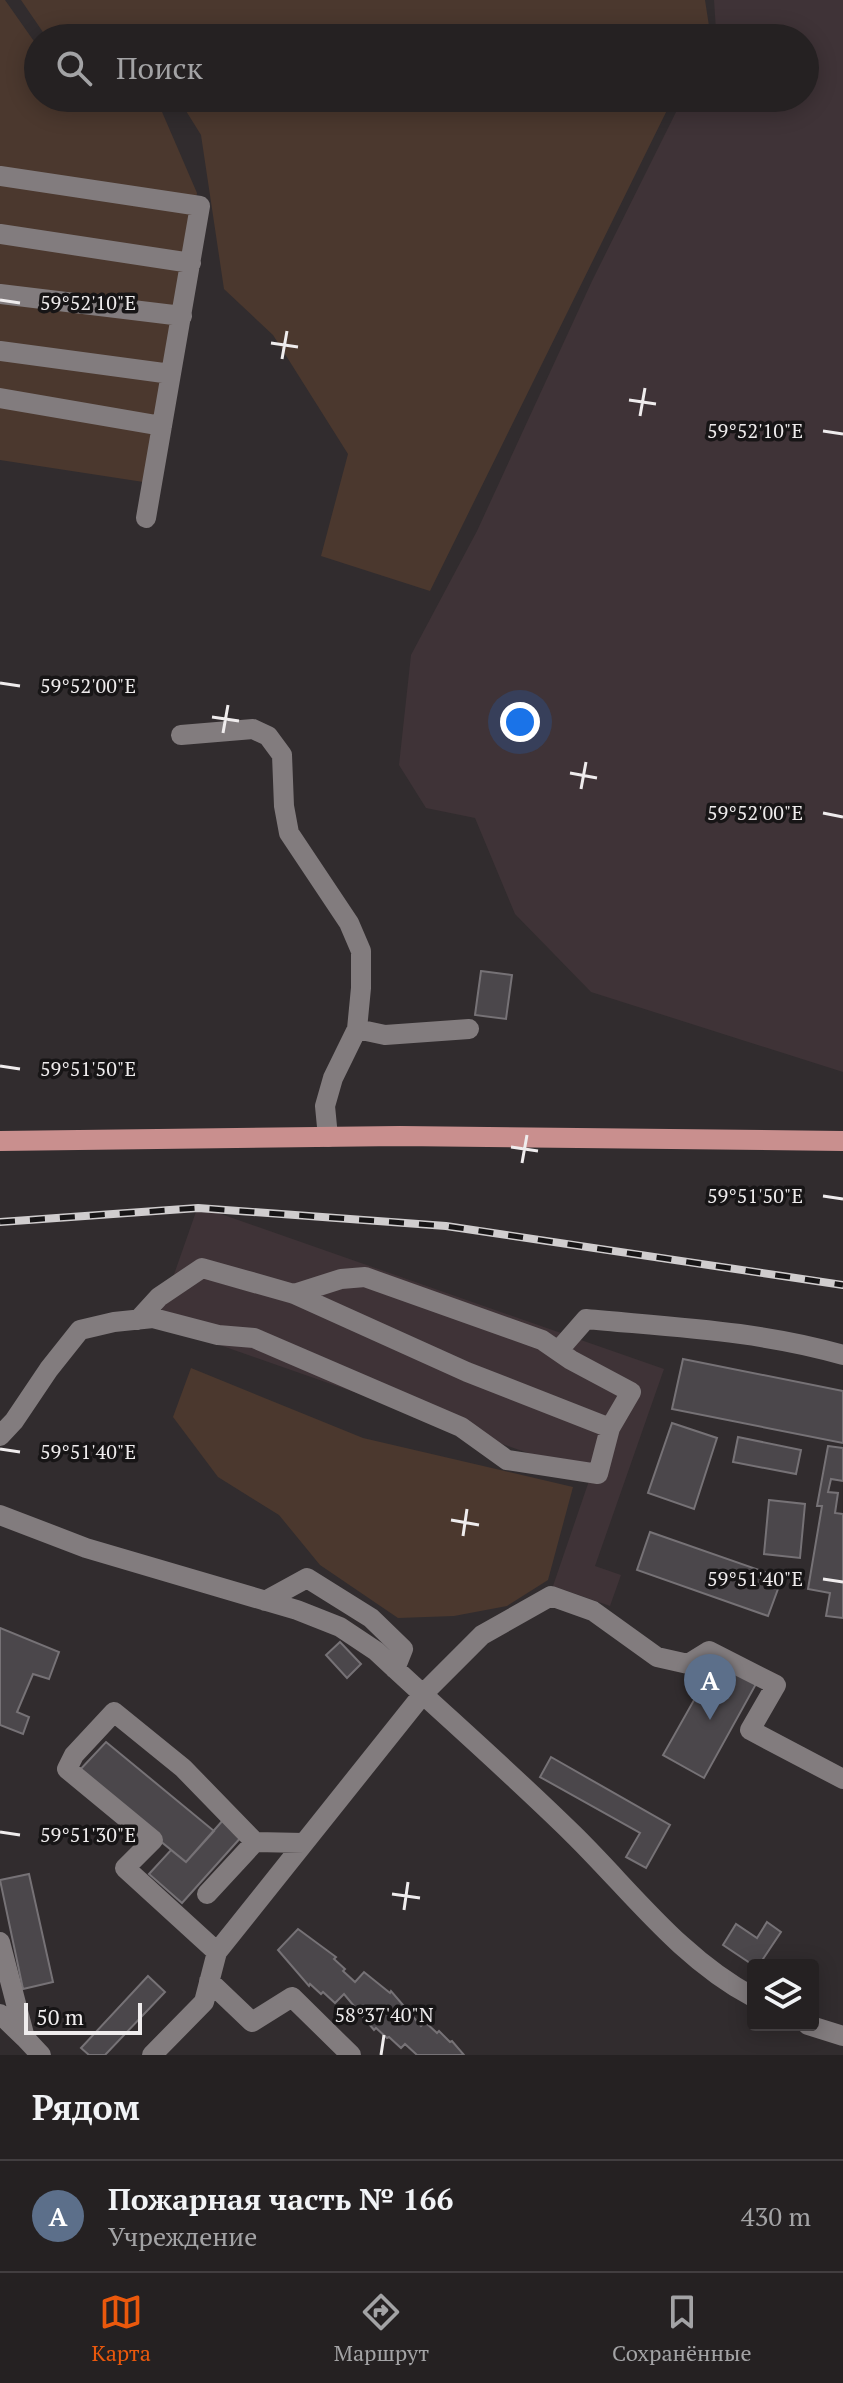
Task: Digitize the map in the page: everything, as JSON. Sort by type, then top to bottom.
[{"type":"main road","points":[[0,1141],[328,1137],[843,1141]]},
{"type":"street","points":[[0,176],[200,206],[146,518]]},
{"type":"street","points":[[0,234],[191,263]]},
{"type":"street","points":[[0,294],[182,316]]},
{"type":"street","points":[[0,351],[171,374]]},
{"type":"street","points":[[0,398],[162,426]]},
{"type":"street","points":[[181,735],[253,729],[268,736],[282,755],[284,806],[289,833],[349,923],[361,951],[357,1029],[333,1078],[325,1106],[328,1137]]},
{"type":"street","points":[[357,1029],[385,1035],[469,1029]]},
{"type":"street","points":[[138,1320],[159,1297],[202,1268],[294,1294],[467,1372],[610,1428]]},
{"type":"street","points":[[0,1436],[80,1330],[153,1318],[218,1335],[254,1338],[461,1427],[507,1460],[598,1474],[610,1428],[631,1392],[542,1340],[365,1277],[341,1279],[294,1294]]},
{"type":"street","points":[[558,1351],[586,1319],[700,1330],[818,1347],[843,1355]]},
{"type":"street","points":[[0,1515],[86,1548],[265,1601],[340,1627],[376,1651],[574,1835],[654,1921],[702,1963],[747,1993]]},
{"type":"street","points":[[265,1601],[307,1578],[371,1618],[403,1649],[395,1669]]},
{"type":"street","points":[[152,2055],[204,2002],[217,1952],[423,1694],[482,1635],[551,1596],[593,1611],[657,1657],[688,1664],[709,1651],[776,1685],[750,1730],[843,1779]]},
{"type":"street","points":[[217,1952],[125,1868],[153,1840],[67,1769],[74,1755],[114,1712],[183,1768],[255,1842],[304,1843]]},
{"type":"street","points":[[207,1894],[255,1842]]},
{"type":"street","points":[[0,1942],[25,2038]]},
{"type":"street","points":[[209,1981],[252,2022],[292,1997],[351,2055]]},
{"type":"street","points":[[0,2014],[41,2055]]},
{"type":"street","points":[[819,2028],[843,2036]]},
{"type":"shaded area","points":[[0,0],[5,0],[24,27],[24,112],[162,112],[197,193],[150,483],[0,460]]},
{"type":"shaded area","points":[[21,0],[705,0],[709,24],[37,24]]},
{"type":"shaded area","points":[[714,0],[843,0],[843,1072],[591,992],[515,914],[475,818],[426,808],[399,765],[411,655],[477,531],[592,281],[676,112],[819,112],[819,24],[716,24]]},
{"type":"shaded area","points":[[187,112],[666,112],[430,591],[321,556],[348,454],[273,335],[224,289],[201,135]]},
{"type":"shaded area","points":[[198,1206],[664,1369],[595,1566],[621,1575],[610,1606],[553,1586],[591,1475],[157,1323]]},
{"type":"shaded area","points":[[191,1368],[363,1438],[573,1487],[548,1580],[507,1606],[454,1616],[398,1618],[320,1565],[279,1515],[218,1477],[173,1417]]},
{"type":"building","points":[[481,971],[512,975],[506,1019],[475,1015]]},
{"type":"building","points":[[683,1359],[843,1391],[843,1443],[672,1409]]},
{"type":"building","points":[[672,1423],[717,1438],[694,1509],[648,1493]]},
{"type":"building","points":[[738,1437],[801,1450],[796,1474],[733,1462]]},
{"type":"building","points":[[828,1446],[843,1448],[843,1481],[831,1479],[828,1492],[838,1493],[835,1513],[843,1514],[843,1618],[826,1616],[830,1593],[808,1589],[822,1506],[817,1506]]},
{"type":"building","points":[[769,1500],[805,1504],[800,1558],[764,1554]]},
{"type":"building","points":[[650,1532],[782,1578],[768,1616],[637,1570]]},
{"type":"building","points":[[0,1628],[59,1652],[49,1679],[33,1674],[17,1712],[29,1717],[23,1734],[0,1725]]},
{"type":"building","points":[[340,1642],[361,1664],[347,1678],[326,1655]]},
{"type":"building","points":[[716,1661],[756,1684],[704,1778],[663,1755]]},
{"type":"building","points":[[106,1742],[214,1831],[186,1862],[77,1773]]},
{"type":"building","points":[[551,1757],[670,1825],[646,1868],[626,1857],[640,1833],[540,1777]]},
{"type":"building","points":[[224,1819],[243,1835],[182,1903],[149,1874],[171,1850],[186,1862]]},
{"type":"building","points":[[29,1874],[53,1982],[23,1989],[0,1880]]},
{"type":"building","points":[[767,1922],[781,1932],[763,1959],[747,1961],[723,1945],[736,1924],[757,1938]]},
{"type":"building","points":[[298,1929],[336,1957],[334,1959],[345,1969],[343,1971],[355,1982],[364,1972],[391,1991],[421,2026],[425,2022],[437,2033],[439,2031],[464,2055],[417,2055],[405,2044],[401,2048],[376,2028],[374,2030],[344,1994],[335,2003],[323,1992],[321,1994],[309,1986],[278,1950]]},
{"type":"building","points":[[148,1976],[165,1992],[105,2055],[89,2055],[81,2048]]},
{"type":"railway","points":[[0,1222],[198,1208],[446,1226],[843,1285]]},
{"type":"place","name":"Пожарная часть № 166","points":[[710,1720]]}]
